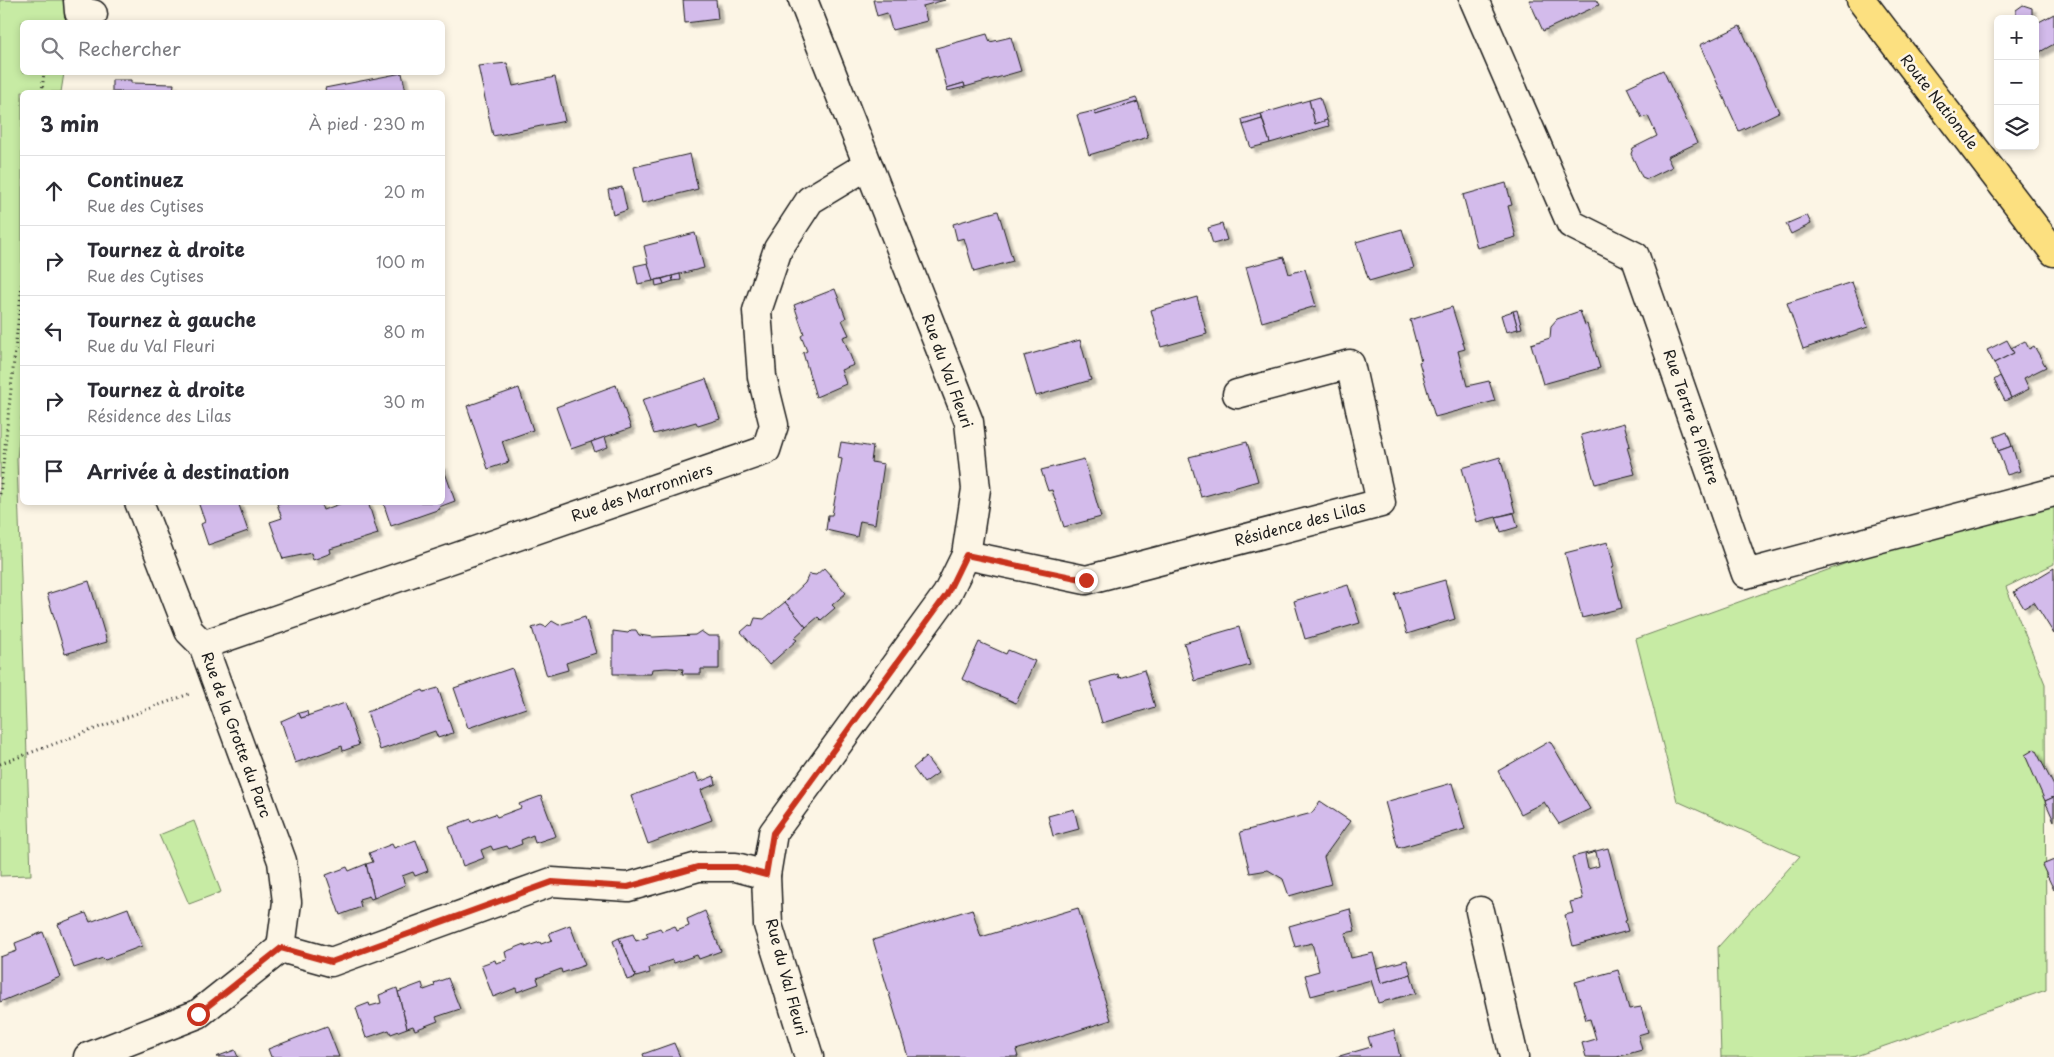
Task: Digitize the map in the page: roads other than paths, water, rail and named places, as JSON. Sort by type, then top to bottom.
[{"type":"main road","name":"Route Nationale","points":[[1861,0],[2054,252]]},
{"type":"street","name":"Rue du Val Fleuri","points":[[803,0],[969,422],[976,489],[966,555],[947,594],[773,833],[766,875],[768,925],[808,1057]]},
{"type":"street","name":"Rue Tertre à Pilâtre","points":[[1474,0],[1571,224],[1635,256],[1746,574],[2054,492]]},
{"type":"street","name":"Rue des Marronniers","points":[[203,645],[766,450],[774,425],[762,377],[758,311],[778,249],[810,200],[868,165]]},
{"type":"street","name":"Résidence des Lilas","points":[[966,555],[1086,580],[1381,503],[1350,364],[1237,394]]},
{"type":"street","name":"Rue de la Grotte du Parc","points":[[140,505],[189,631],[203,645],[282,861],[287,902],[281,948]]},
{"type":"street","points":[[88,1057],[198,1014],[281,948],[331,962],[552,882],[628,887],[698,867],[736,867],[766,875]]},
{"type":"street","points":[[1480,911],[1514,1057]]}]
